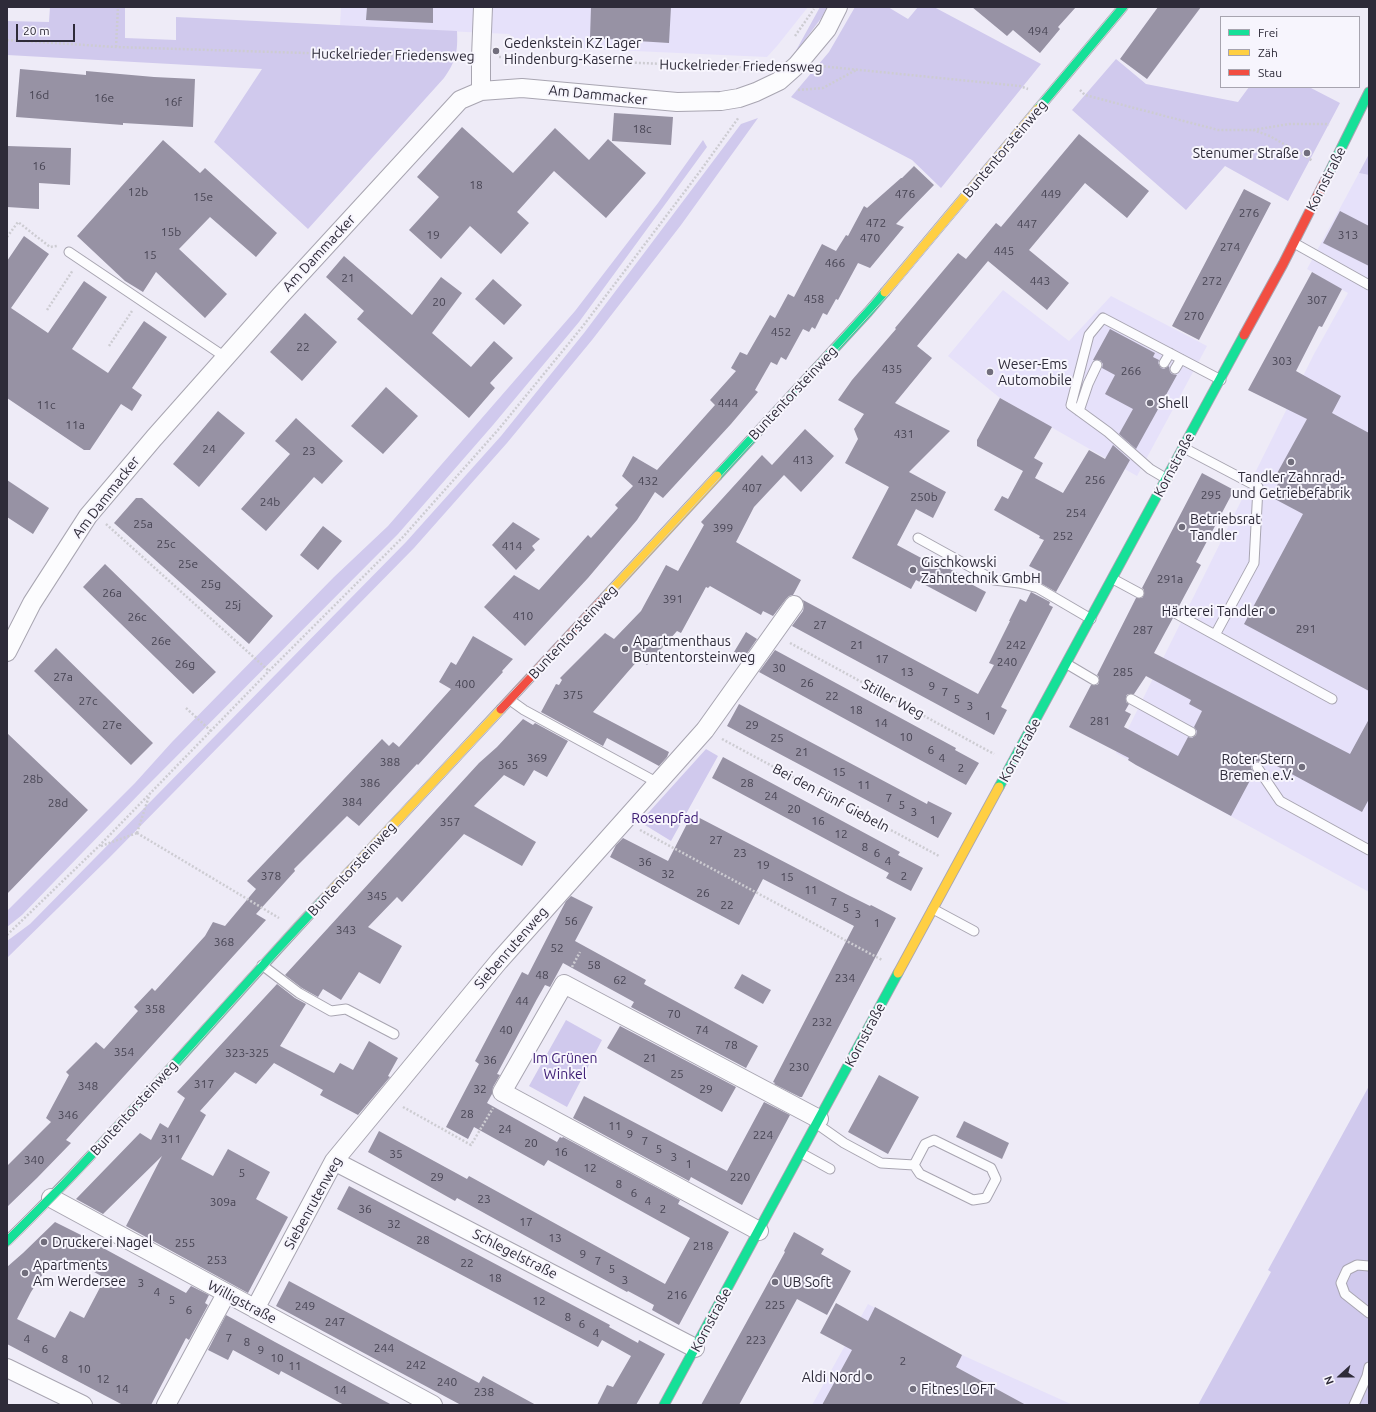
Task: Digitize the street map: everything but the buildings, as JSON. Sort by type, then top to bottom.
[{"type":"street","points":[[481,90],[483,7]]},
{"type":"street","name":"Am Dammacker","points":[[7,652],[32,604],[92,511],[225,357],[460,100],[481,90],[522,88],[677,102],[721,101],[738,98],[756,92],[779,81],[797,65],[827,29],[838,7]]},
{"type":"street","name":"Buntentorsteinweg","points":[[7,1242],[51,1198],[122,1122],[262,965],[510,700],[868,312],[1123,7]]},
{"type":"street","name":"Kornstraße","points":[[664,1405],[1221,380],[1294,243],[1369,92]]},
{"type":"street","name":"Siebenrutenweg","points":[[255,1309],[334,1161],[499,961],[705,730],[794,605]]},
{"type":"street","points":[[759,1231],[502,1092],[564,984],[818,1122]]},
{"type":"street","name":"Schlegelstraße","points":[[334,1161],[695,1348]]},
{"type":"street","name":"Willigstraße","points":[[51,1198],[433,1405]]},
{"type":"street","points":[[166,1405],[226,1294]]},
{"type":"street","points":[[7,1368],[83,1405]]},
{"type":"lane","points":[[1294,243],[1369,285]]},
{"type":"lane","points":[[69,252],[225,357]]},
{"type":"lane","points":[[1167,479],[1150,469],[1131,448],[1071,404],[1089,335],[1103,318],[1117,328],[1170,353],[1221,380]]},
{"type":"lane","points":[[1164,363],[1170,353]]},
{"type":"lane","points":[[1175,369],[1181,359]]},
{"type":"lane","points":[[1079,411],[1088,384],[1097,365]]},
{"type":"lane","points":[[1184,448],[1258,487],[1254,563],[1215,635]]},
{"type":"lane","points":[[918,538],[994,580],[1019,583],[1038,588],[1091,619]]},
{"type":"lane","points":[[1113,579],[1139,593]]},
{"type":"lane","points":[[1175,613],[1332,699]]},
{"type":"lane","points":[[1066,664],[1094,680]]},
{"type":"lane","points":[[1131,699],[1191,732]]},
{"type":"lane","points":[[510,700],[524,710],[658,783]]},
{"type":"lane","points":[[1257,768],[1280,801],[1369,850]]},
{"type":"lane","points":[[933,910],[974,931]]},
{"type":"lane","points":[[262,965],[299,993],[331,1011],[346,1009],[394,1034]]},
{"type":"lane","points":[[818,1122],[844,1143],[881,1163],[914,1165]]},
{"type":"lane","points":[[934,1140],[991,1168],[996,1178],[986,1198],[974,1200],[920,1174],[914,1165],[925,1144],[934,1140]]},
{"type":"lane","points":[[801,1153],[830,1169]]},
{"type":"lane","points":[[1369,1266],[1357,1266],[1347,1270],[1341,1283],[1345,1294],[1369,1313]]},
{"type":"lane","points":[[1354,1405],[1369,1368]]},
{"type":"path","points":[[116,47],[118,7]]},
{"type":"path","name":"Huckelrieder Friedensweg","points":[[7,40],[116,47],[456,59],[481,57],[758,69],[763,67]]},
{"type":"path","name":"Huckelrieder Friedensweg","points":[[797,65],[1020,86],[1030,90]]},
{"type":"path","points":[[796,90],[823,88],[856,70]]},
{"type":"path","points":[[1065,77],[1085,95],[1218,130],[1253,130],[1289,124],[1326,124],[1348,136]]},
{"type":"path","points":[[7,935],[100,846],[269,671],[402,538],[498,430],[592,314],[701,170],[756,92]]},
{"type":"path","points":[[1253,130],[1270,136],[1330,170]]},
{"type":"path","points":[[7,237],[18,222],[50,247],[56,245],[69,252]]},
{"type":"path","points":[[47,310],[80,260]]},
{"type":"path","points":[[108,346],[140,300]]},
{"type":"path","points":[[92,511],[269,671]]},
{"type":"path","name":"Stiller Weg","points":[[774,634],[1012,764]]},
{"type":"path","points":[[186,708],[211,732]]},
{"type":"path","name":"Bei den Fünf Giebeln","points":[[705,730],[957,866]]},
{"type":"path","points":[[137,833],[149,795]]},
{"type":"path","points":[[623,821],[900,970]]},
{"type":"path","points":[[137,833],[297,928]]},
{"type":"path","points":[[100,846],[137,833]]},
{"type":"path","points":[[387,1098],[471,1145],[502,1092]]},
{"type":"shaded area","points":[[341,7],[808,7],[767,57],[524,46],[509,34],[340,26]]},
{"type":"shaded area","points":[[1359,173],[1369,175],[1369,892],[1116,753],[1314,354],[1348,293],[1307,269]]},
{"type":"shaded area","points":[[1003,290],[1069,341],[1111,296],[1207,346],[1137,476],[1000,398],[948,356]]},
{"type":"shaded area","points":[[868,1304],[962,1355],[1073,1405],[812,1405]]},
{"type":"green space","points":[[50,7],[125,7],[125,38],[176,40],[176,17],[457,31],[457,45],[454,61],[444,78],[308,229],[214,142],[262,69],[7,55],[7,21],[49,22]]},
{"type":"green space","points":[[820,7],[827,7],[822,17],[793,56]]},
{"type":"green space","points":[[855,7],[888,7],[908,19],[918,7],[934,7],[1041,64],[941,188],[912,160],[791,97],[829,52]]},
{"type":"green space","points":[[1116,59],[1146,84],[1238,102],[1248,88],[1311,88],[1340,103],[1288,201],[1225,166],[1186,210],[1072,110]]},
{"type":"green space","points":[[758,118],[681,225],[592,340],[507,443],[414,548],[109,858],[7,958],[7,941],[30,924],[406,542],[501,436],[584,333],[741,124]]},
{"type":"green space","points":[[703,140],[707,147],[579,322],[493,425],[398,534],[143,790],[22,915],[7,927],[7,911],[135,783],[172,742],[334,577],[388,526],[575,311],[658,203]]},
{"type":"green space","points":[[1369,154],[1369,175],[1359,173]]},
{"type":"green space","name":"Rosenpfad","points":[[706,749],[718,756],[671,841],[640,822]]},
{"type":"green space","name":"Im Grünen Winkel","points":[[566,1020],[602,1040],[567,1107],[529,1086]]},
{"type":"green space","points":[[1369,1086],[1369,1405],[1198,1405],[1271,1272],[1268,1270]]},
{"type":"tram line","points":[[7,1235],[61,1181],[303,913],[530,672],[870,303],[1117,7]]},
{"type":"tram line","points":[[7,1248],[84,1170],[278,955],[487,731],[899,283],[1129,7]]},
{"type":"traffic: fast","points":[[1038,109],[1123,7]]},
{"type":"traffic: fast","points":[[1328,175],[1369,92]]},
{"type":"traffic: fast","points":[[717,476],[885,292]]},
{"type":"traffic: fast","points":[[999,787],[1244,335]]},
{"type":"traffic: fast","points":[[7,1241],[129,1114],[326,897]]},
{"type":"traffic: fast","points":[[664,1405],[898,973]]},
{"type":"traffic: slow","points":[[885,292],[1038,109]]},
{"type":"traffic: slow","points":[[605,597],[717,476]]},
{"type":"traffic: slow","points":[[326,897],[501,709]]},
{"type":"traffic: slow","points":[[898,973],[999,787]]},
{"type":"traffic: jam","points":[[1244,335],[1283,264],[1328,175]]},
{"type":"traffic: jam","points":[[501,709],[605,597]]},
{"type":"place","name":"Gedenkstein KZ Lager Hindenburg-Kaserne","points":[[496,51]]},
{"type":"place","name":"Stenumer Straße","points":[[1307,153]]},
{"type":"place","name":"Weser-Ems Automobile","points":[[990,372]]},
{"type":"place","name":"Shell","points":[[1150,403]]},
{"type":"place","name":"Tandler Zahnrad- und Getriebefabrik","points":[[1291,462]]},
{"type":"place","name":"Betriebsrat Tandler","points":[[1182,527]]},
{"type":"place","name":"Gischkowski Zahntechnik GmbH","points":[[913,570]]},
{"type":"place","name":"Härterei Tandler","points":[[1272,611]]},
{"type":"place","name":"Apartmenthaus Buntentorsteinweg","points":[[625,649]]},
{"type":"place","name":"Roter Stern Bremen e.V.","points":[[1302,767]]},
{"type":"place","name":"Druckerei Nagel","points":[[44,1242]]},
{"type":"place","name":"Apartments Am Werdersee","points":[[25,1273]]},
{"type":"place","name":"UB Soft","points":[[775,1282]]},
{"type":"place","name":"Aldi Nord","points":[[869,1377]]},
{"type":"place","name":"Fitnes LOFT","points":[[913,1389]]}]
